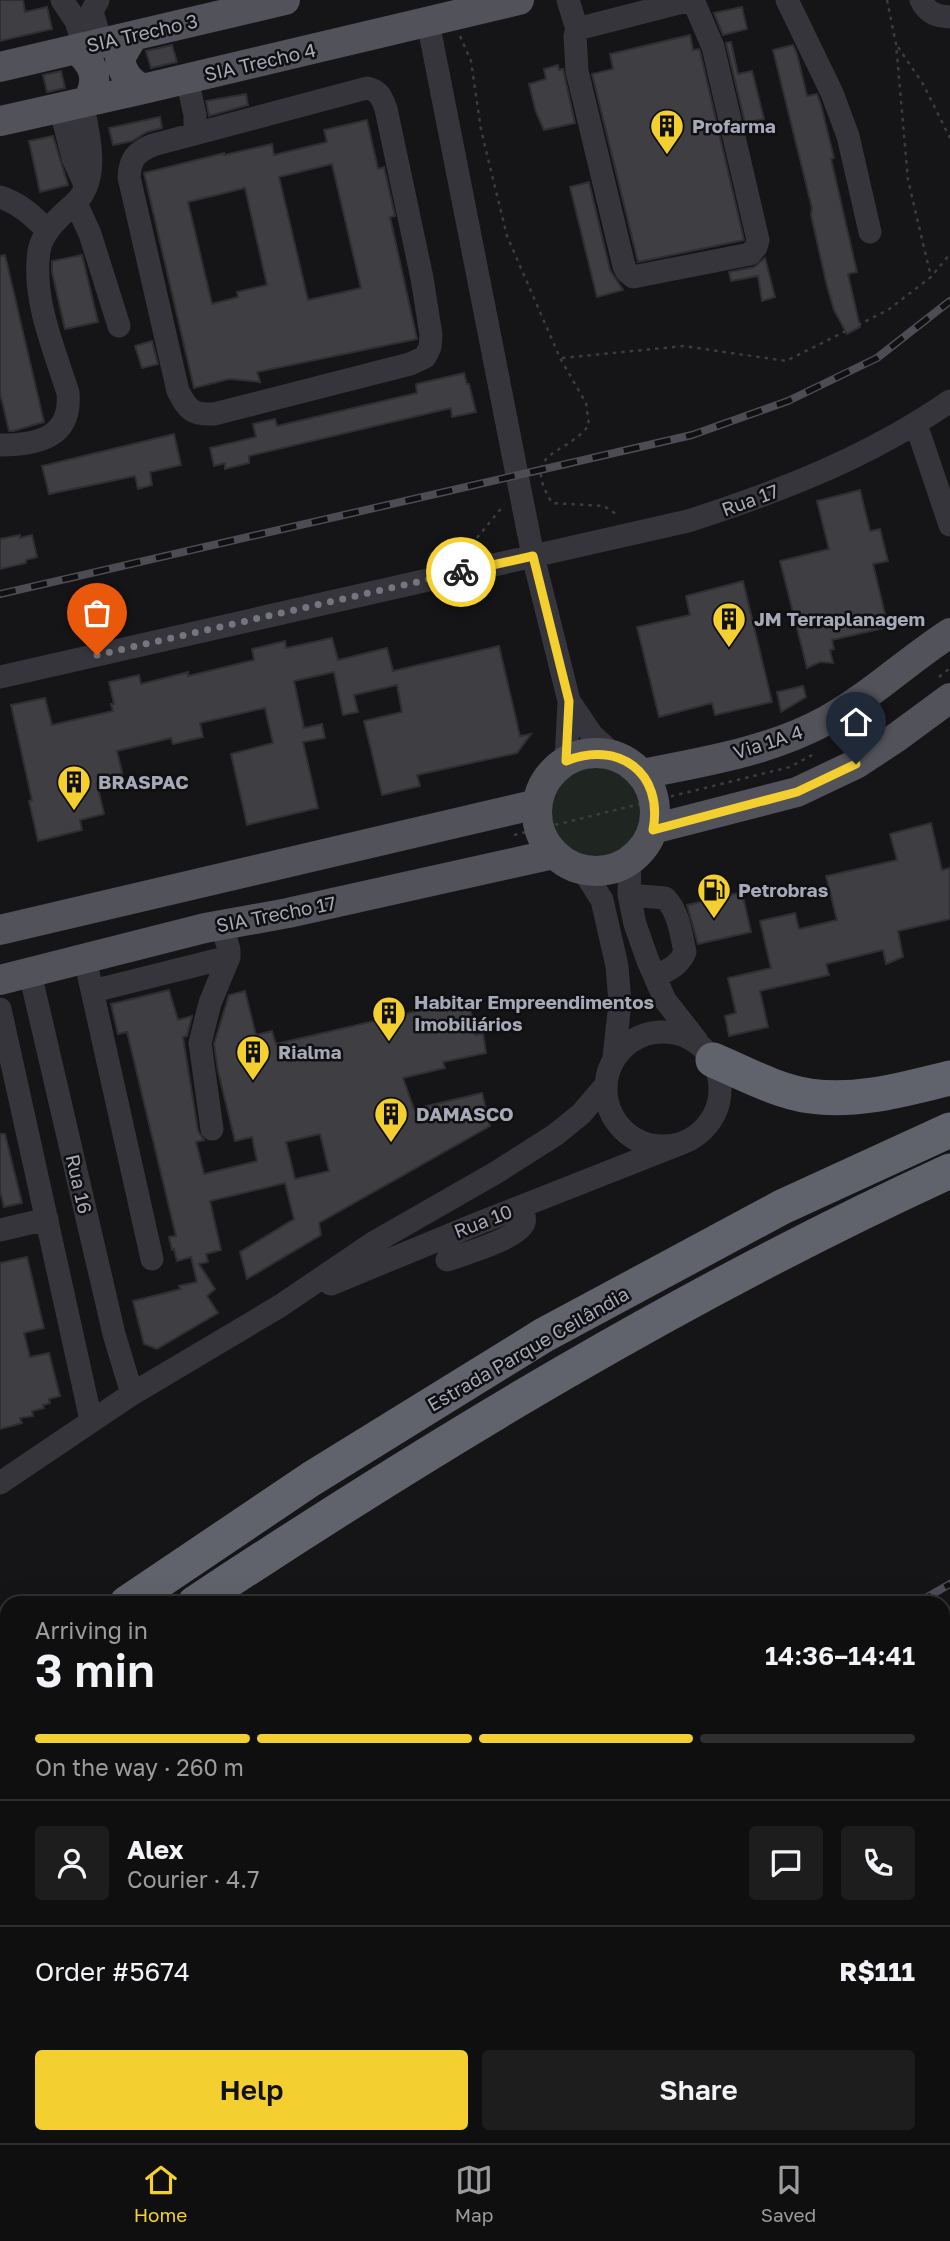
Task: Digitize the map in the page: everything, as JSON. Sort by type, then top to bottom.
[{"type":"highway","points":[[706,1052],[770,1085],[809,1096],[845,1098],[890,1092],[950,1078]]},
{"type":"highway","name":"Estrada Parque Ceilândia","points":[[137,1596],[311,1479],[544,1335],[782,1207],[950,1130]]},
{"type":"highway","name":"Estrada Parque Ceilândia","points":[[206,1596],[373,1488],[657,1319],[806,1239],[950,1171]]},
{"type":"main road","name":"SIA Trecho 3","points":[[0,67],[285,0]]},
{"type":"main road","name":"SIA Trecho 4","points":[[0,121],[519,0]]},
{"type":"main road","points":[[133,36],[120,58],[126,76],[133,84],[143,89]]},
{"type":"main road","points":[[77,103],[94,90],[87,46]]},
{"type":"main road","name":"Via 1A 4","points":[[642,774],[706,762],[796,735],[828,720],[950,633]]},
{"type":"main road","points":[[653,830],[797,792],[856,764],[950,698]]},
{"type":"main road","points":[[598,753],[615,756],[642,774],[655,802],[656,816],[653,830],[644,847],[630,861],[615,869],[599,872],[566,864],[553,854],[538,829],[537,804],[542,787],[552,772],[566,761],[581,755],[598,753]]},
{"type":"main road","points":[[0,930],[537,804]]},
{"type":"main road","name":"SIA Trecho 17","points":[[0,980],[214,926],[288,913],[553,854]]},
{"type":"main road","points":[[192,886],[214,926]]},
{"type":"street","points":[[62,0],[76,21],[87,46]]},
{"type":"street","points":[[87,46],[92,11],[98,0]]},
{"type":"street","points":[[568,0],[577,29],[577,71],[627,272],[633,276],[750,254],[758,240],[713,47],[692,0],[577,29]]},
{"type":"street","points":[[787,0],[832,93],[848,136],[870,232]]},
{"type":"street","points":[[921,0],[926,10],[950,17]]},
{"type":"street","points":[[436,21],[519,486],[533,556],[569,701],[566,761]]},
{"type":"street","points":[[187,79],[195,116],[195,132]]},
{"type":"street","points":[[367,88],[376,90],[386,109],[422,278],[431,335],[430,347],[425,357],[410,364],[214,414],[201,415],[186,406],[178,391],[129,177],[130,165],[145,148],[195,132],[262,117],[353,91],[367,88]]},
{"type":"street","points":[[77,103],[73,158],[90,234],[119,326]]},
{"type":"street","points":[[0,445],[27,445],[52,435],[66,420],[69,408],[68,393],[40,301],[39,249],[48,231],[81,195]]},
{"type":"street","points":[[0,197],[18,204],[48,231]]},
{"type":"street","name":"Rua 17","points":[[0,677],[701,517],[814,477],[916,424],[950,401]]},
{"type":"street","points":[[916,424],[950,525]]},
{"type":"street","points":[[569,701],[592,735],[615,756]]},
{"type":"street","points":[[583,870],[602,900],[617,966],[621,1003],[614,1057],[605,1086],[607,1105],[616,1123],[630,1137],[648,1145],[668,1147],[687,1142],[703,1131],[715,1115],[720,1097],[720,1077],[706,1052],[665,1000],[655,978],[635,924],[629,895],[630,861]]},
{"type":"street","points":[[629,895],[665,898],[672,905],[676,916],[685,953],[674,967],[655,978]]},
{"type":"street","points":[[212,1129],[200,1043],[210,1003],[229,957],[229,950],[214,926]]},
{"type":"street","points":[[93,991],[229,957]]},
{"type":"street","points":[[85,959],[152,1259]]},
{"type":"street","name":"Rua 16","points":[[30,973],[114,1334],[132,1394]]},
{"type":"street","points":[[1,1015],[18,1002],[29,1004],[41,1020]]},
{"type":"street","name":"Rua 16","points":[[1,1015],[92,1420]]},
{"type":"street","points":[[614,1057],[628,1043],[645,1034],[664,1031],[682,1035],[706,1052]]},
{"type":"street","name":"Rua 10","points":[[0,1483],[132,1394],[280,1306],[373,1243],[497,1172],[555,1135],[582,1114],[605,1086]]},
{"type":"street","name":"Rua 10","points":[[280,1306],[386,1260],[687,1142]]},
{"type":"street","points":[[447,1260],[514,1234],[524,1224],[522,1206]]},
{"type":"street","points":[[0,1230],[47,1219]]},
{"type":"street","points":[[72,1334],[82,1346],[94,1349],[104,1345],[114,1334]]},
{"type":"path","points":[[887,0],[896,44],[908,180],[931,277]]},
{"type":"path","points":[[436,21],[461,38],[471,61],[481,130],[507,236],[561,358],[586,403],[589,425],[579,438],[549,455],[540,472],[542,485],[552,503],[604,506],[644,531]]},
{"type":"path","points":[[896,44],[923,84],[950,138]]},
{"type":"path","points":[[561,358],[684,346],[786,361],[888,310],[931,277],[950,254]]},
{"type":"path","points":[[446,576],[519,486]]},
{"type":"shaded area","points":[[596,762],[616,765],[639,784],[644,793],[647,813],[644,833],[625,856],[616,861],[596,864],[576,861],[553,842],[548,833],[545,813],[548,793],[567,770],[576,765]]},
{"type":"building","points":[[0,0],[23,0],[25,12],[47,7],[52,29],[0,41]]},
{"type":"building","points":[[742,7],[747,29],[723,35],[714,13]]},
{"type":"building","name":"Profarma","points":[[690,35],[693,50],[700,51],[744,240],[638,262],[592,74],[613,69],[610,54]]},
{"type":"building","points":[[731,42],[738,74],[752,71],[764,119],[745,123],[726,43]]},
{"type":"building","points":[[172,45],[177,62],[151,68],[146,51]]},
{"type":"building","points":[[793,45],[807,96],[817,94],[821,105],[857,272],[848,274],[860,327],[847,334],[834,310],[827,286],[811,215],[812,208],[773,50]]},
{"type":"building","points":[[558,65],[559,70],[563,69],[575,123],[544,130],[529,84],[546,79],[544,69]]},
{"type":"building","points":[[61,71],[65,88],[47,92],[43,75]]},
{"type":"building","points":[[246,94],[248,105],[209,116],[206,101]]},
{"type":"building","points":[[160,117],[162,128],[147,132],[132,141],[113,145],[109,128]]},
{"type":"building","points":[[367,120],[378,169],[384,167],[395,216],[390,217],[417,339],[257,372],[260,382],[229,379],[194,388],[144,173],[272,144],[274,155],[327,142],[324,130]],"holes":[[[332,164],[361,288],[308,300],[279,177]],[[245,188],[267,285],[237,292],[238,297],[212,304],[188,202]]]},
{"type":"building","points":[[53,136],[68,185],[40,192],[29,141]]},
{"type":"building","points":[[589,182],[610,270],[623,290],[597,297],[570,187]]},
{"type":"building","points":[[5,255],[44,422],[13,431],[9,431],[0,393],[0,256]]},
{"type":"building","points":[[82,255],[98,322],[65,329],[52,261]]},
{"type":"building","points":[[765,258],[775,297],[762,301],[758,276],[731,281],[729,272],[754,267]]},
{"type":"building","points":[[152,341],[158,364],[142,368],[135,346]]},
{"type":"building","points":[[464,373],[476,412],[452,417],[451,408],[249,456],[249,463],[225,469],[225,463],[214,466],[210,448],[256,437],[253,424],[275,419],[277,426],[417,393],[416,384]]},
{"type":"building","points":[[174,434],[181,465],[150,472],[152,485],[138,489],[135,476],[49,494],[42,466]]},
{"type":"building","points":[[860,490],[870,531],[880,529],[888,561],[873,564],[888,627],[832,640],[834,649],[830,650],[833,663],[820,662],[807,668],[780,561],[829,549],[817,501]]},
{"type":"building","points":[[20,535],[20,538],[32,535],[37,557],[26,560],[26,563],[0,569],[0,539]]},
{"type":"building","points":[[743,581],[772,702],[715,715],[712,703],[659,717],[637,627],[690,615],[686,596]]},
{"type":"building","points":[[332,638],[338,660],[387,648],[393,671],[499,646],[520,736],[531,734],[517,753],[417,775],[420,786],[382,795],[364,721],[402,712],[397,685],[354,695],[358,712],[343,715],[334,672],[294,681],[304,728],[322,724],[325,738],[303,742],[318,808],[247,825],[231,754],[273,743],[265,708],[200,723],[203,737],[173,744],[171,738],[117,751],[123,776],[97,783],[104,814],[80,820],[82,830],[38,841],[11,705],[45,698],[52,725],[113,711],[109,682],[139,675],[141,684],[188,672],[188,676],[254,660],[252,649],[285,641],[286,648]]},
{"type":"building","points":[[803,686],[806,697],[781,712],[777,692]]},
{"type":"building","points":[[931,823],[942,870],[950,868],[950,919],[898,931],[903,957],[886,964],[883,950],[826,964],[829,975],[760,991],[768,1027],[729,1036],[725,1016],[736,1013],[728,978],[771,968],[760,921],[795,913],[799,929],[837,920],[826,876],[897,860],[890,834]]},
{"type":"building","name":"Petrobras","points":[[742,892],[751,932],[698,944],[687,905]]},
{"type":"building","points":[[169,990],[178,1020],[192,1016],[187,1036],[183,1037],[198,1131],[204,1140],[196,1142],[204,1174],[257,1161],[252,1137],[235,1141],[214,1044],[229,995],[245,991],[256,1035],[272,1031],[276,1044],[468,999],[476,1035],[483,1033],[486,1053],[443,1062],[445,1068],[403,1078],[414,1109],[482,1093],[490,1126],[319,1223],[321,1235],[247,1279],[240,1252],[294,1219],[285,1183],[210,1201],[221,1250],[206,1254],[208,1262],[199,1264],[215,1289],[207,1296],[218,1313],[157,1349],[144,1344],[133,1301],[181,1289],[179,1286],[197,1282],[191,1257],[177,1261],[174,1249],[172,1250],[169,1237],[176,1236],[127,1032],[118,1034],[111,1004]],"holes":[[[320,1134],[329,1171],[295,1179],[286,1142]]]},
{"type":"building","points":[[0,1134],[5,1134],[22,1203],[4,1207],[0,1191]]},
{"type":"building","points":[[27,1257],[44,1328],[24,1333],[30,1357],[49,1353],[60,1396],[49,1399],[50,1403],[43,1405],[44,1408],[32,1411],[33,1416],[20,1418],[22,1423],[0,1429],[0,1263]]},
{"type":"railway","points":[[0,594],[692,435],[788,401],[877,358],[950,301]]},
{"type":"railway","points":[[929,1596],[950,1584]]},
{"type":"way so far","points":[[97,655],[461,572]]},
{"type":"place","name":"Profarma","points":[[667,156]]},
{"type":"place","name":"JM Terraplanagem","points":[[729,649]]},
{"type":"place","name":"BRASPAC","points":[[74,812]]},
{"type":"place","name":"Petrobras","points":[[714,920]]},
{"type":"place","name":"Habitar Empreendimentos Imobiliários","points":[[389,1043]]},
{"type":"place","name":"Rialma","points":[[253,1082]]},
{"type":"place","name":"DAMASCO","points":[[391,1144]]},
{"type":"route","points":[[461,572],[533,556],[569,701],[566,761],[581,755],[598,753],[615,756],[629,763],[642,774],[650,787],[656,816],[653,830],[797,792],[856,764]]}]
